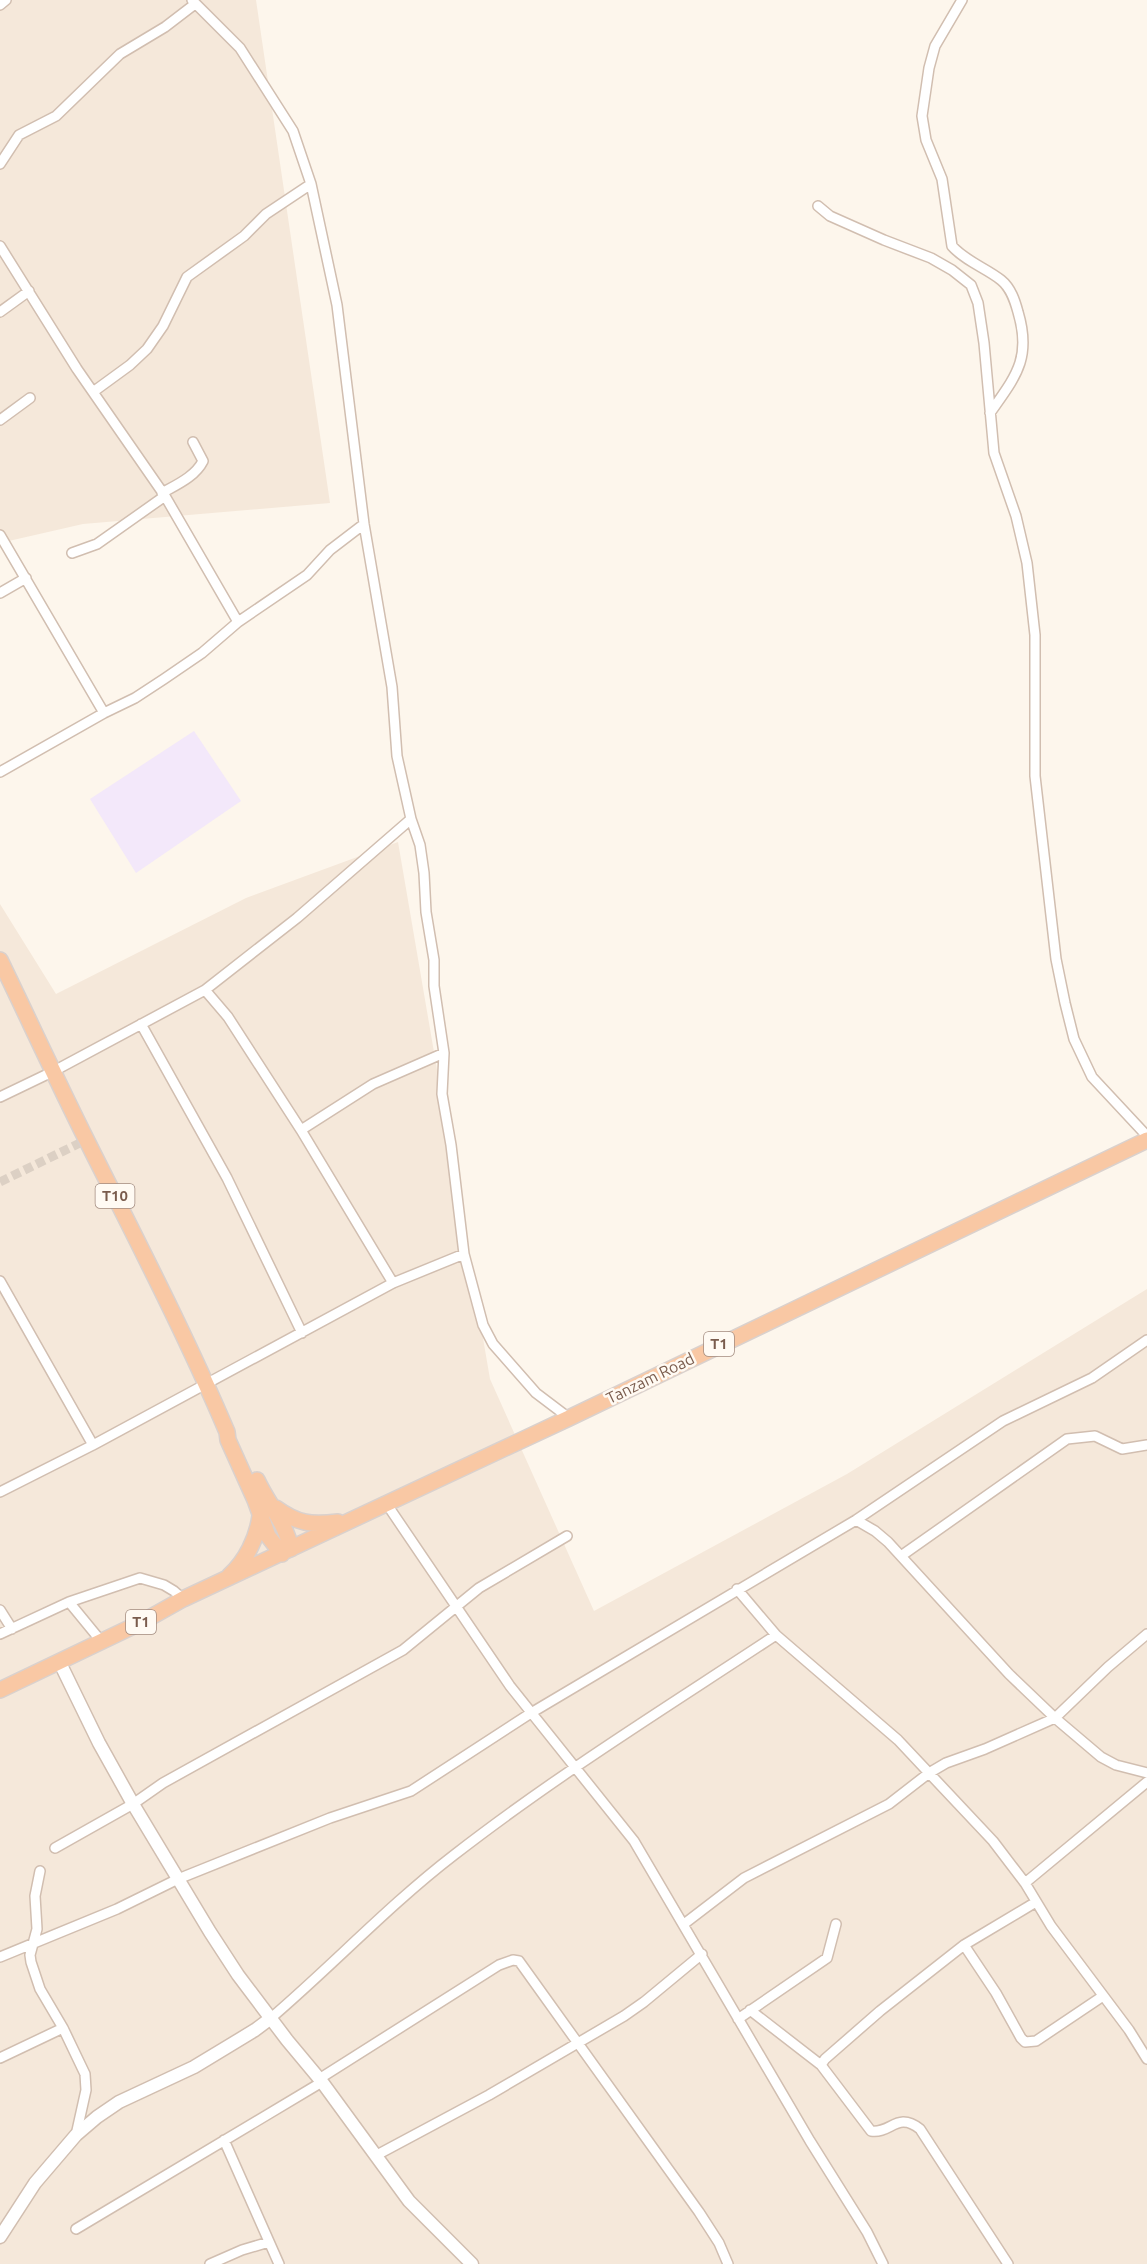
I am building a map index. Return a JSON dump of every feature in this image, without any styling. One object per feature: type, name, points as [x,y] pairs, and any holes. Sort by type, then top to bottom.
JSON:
[{"type":"highway","name":"T10","points":[[0,960],[206,1383],[227,1432],[228,1440],[264,1508],[286,1529],[287,1551]]},
{"type":"highway","name":"Tanzam Road","points":[[287,1551],[569,1418],[1147,1138]]},
{"type":"highway","points":[[225,1580],[239,1568],[245,1557],[264,1508],[309,1524],[350,1521]]},
{"type":"highway","name":"T1","points":[[0,1690],[183,1599],[287,1551]]},
{"type":"street","points":[[0,5],[6,0]]},
{"type":"street","points":[[962,0],[937,41],[932,56],[922,123],[930,151],[942,179],[952,246],[985,272],[1001,280],[1009,289],[1023,330],[1024,353],[1016,376],[990,413]]},
{"type":"street","points":[[0,164],[19,135],[56,116],[120,54],[165,27],[194,2],[240,48],[293,131],[311,184],[337,305],[364,524],[392,687],[397,756],[411,819],[420,845],[426,912],[434,960],[434,986],[444,1053],[442,1094],[451,1145],[464,1254],[483,1325],[493,1344],[536,1393],[569,1418]]},
{"type":"street","points":[[93,392],[130,365],[147,349],[163,326],[188,277],[251,230],[266,214],[311,184]]},
{"type":"street","points":[[818,206],[830,216],[937,261],[971,285],[978,303],[994,453],[1016,516],[1027,563],[1035,635],[1035,777],[1055,949],[1065,1003],[1074,1039],[1092,1077],[1147,1138]]},
{"type":"street","points":[[0,246],[93,392],[163,495],[238,622]]},
{"type":"street","points":[[0,312],[29,291]]},
{"type":"street","points":[[0,420],[30,398]]},
{"type":"street","points":[[72,552],[97,543],[185,480],[203,461],[193,441]]},
{"type":"street","points":[[0,772],[135,698],[183,666],[238,622],[307,575],[330,550],[364,524]]},
{"type":"street","points":[[0,535],[104,713]]},
{"type":"street","points":[[0,593],[26,578]]},
{"type":"street","points":[[0,1097],[54,1071],[205,990],[297,918],[411,819]]},
{"type":"street","points":[[205,990],[228,1017],[302,1130],[393,1283]]},
{"type":"street","points":[[141,1024],[227,1178],[302,1333]]},
{"type":"street","points":[[302,1130],[373,1084],[444,1053]]},
{"type":"street","points":[[0,1492],[93,1445],[393,1283],[464,1254]]},
{"type":"street","points":[[0,1281],[93,1445]]},
{"type":"street","points":[[0,1958],[117,1909],[177,1879],[330,1818],[411,1791],[531,1713],[856,1520],[1004,1421],[1092,1378],[1147,1340]]},
{"type":"street","points":[[901,1556],[1067,1439],[1095,1436],[1122,1449],[1147,1444]]},
{"type":"street","points":[[386,1503],[492,1662],[634,1840],[810,2141],[867,2232],[883,2264]]},
{"type":"street","points":[[856,1520],[875,1531],[901,1556],[1009,1674],[1055,1718],[1101,1757],[1116,1766],[1147,1773]]},
{"type":"street","points":[[55,1848],[133,1804],[163,1784],[404,1650],[491,1580],[567,1536]]},
{"type":"street","points":[[0,1634],[69,1602],[140,1578],[164,1585],[183,1599]]},
{"type":"street","points":[[737,1589],[776,1635],[898,1740],[993,1841],[1146,2056]]},
{"type":"street","points":[[69,1602],[101,1641]]},
{"type":"street","points":[[0,1610],[12,1629]]},
{"type":"street","points":[[0,2237],[35,2183],[76,2135],[97,2117],[119,2102],[194,2067],[255,2030],[330,1967],[425,1878],[503,1817],[574,1766],[776,1635]]},
{"type":"street","points":[[684,1924],[744,1878],[889,1804],[929,1773],[946,1763],[985,1749],[1055,1718],[1108,1667],[1147,1635]]},
{"type":"street","points":[[59,1661],[95,1735],[133,1804],[224,1955],[424,2218],[472,2264]]},
{"type":"street","points":[[1025,1883],[1147,1782]]},
{"type":"street","points":[[40,1870],[35,1896],[37,1929],[30,1955],[34,1974],[85,2074],[87,2083],[76,2135]]},
{"type":"street","points":[[821,2065],[880,2011],[964,1945],[1036,1902]]},
{"type":"street","points":[[738,2019],[827,1958],[836,1924]]},
{"type":"street","points":[[964,1945],[1025,2042],[1035,2041],[1103,1996]]},
{"type":"street","points":[[375,2156],[489,2096],[578,2043],[644,2002],[702,1954]]},
{"type":"street","points":[[76,2229],[321,2080],[489,1971],[513,1960],[519,1961],[699,2212],[719,2243],[728,2264]]},
{"type":"street","points":[[750,2010],[821,2065],[871,2131],[876,2132],[904,2121],[911,2122],[920,2129],[1008,2264]]},
{"type":"street","points":[[0,2058],[63,2028]]},
{"type":"street","points":[[224,2140],[279,2264]]},
{"type":"street","points":[[210,2264],[269,2241]]},
{"type":"shaded area","points":[[0,0],[256,0],[330,503],[83,524],[0,543]]},
{"type":"shaded area","points":[[194,731],[241,801],[136,873],[90,799]]},
{"type":"shaded area","points":[[398,842],[490,1379],[594,1611],[847,1474],[1147,1289],[1147,2264],[0,2264],[0,904],[56,994],[246,898]]},
{"type":"tunnel","points":[[0,1182],[86,1140]]}]
